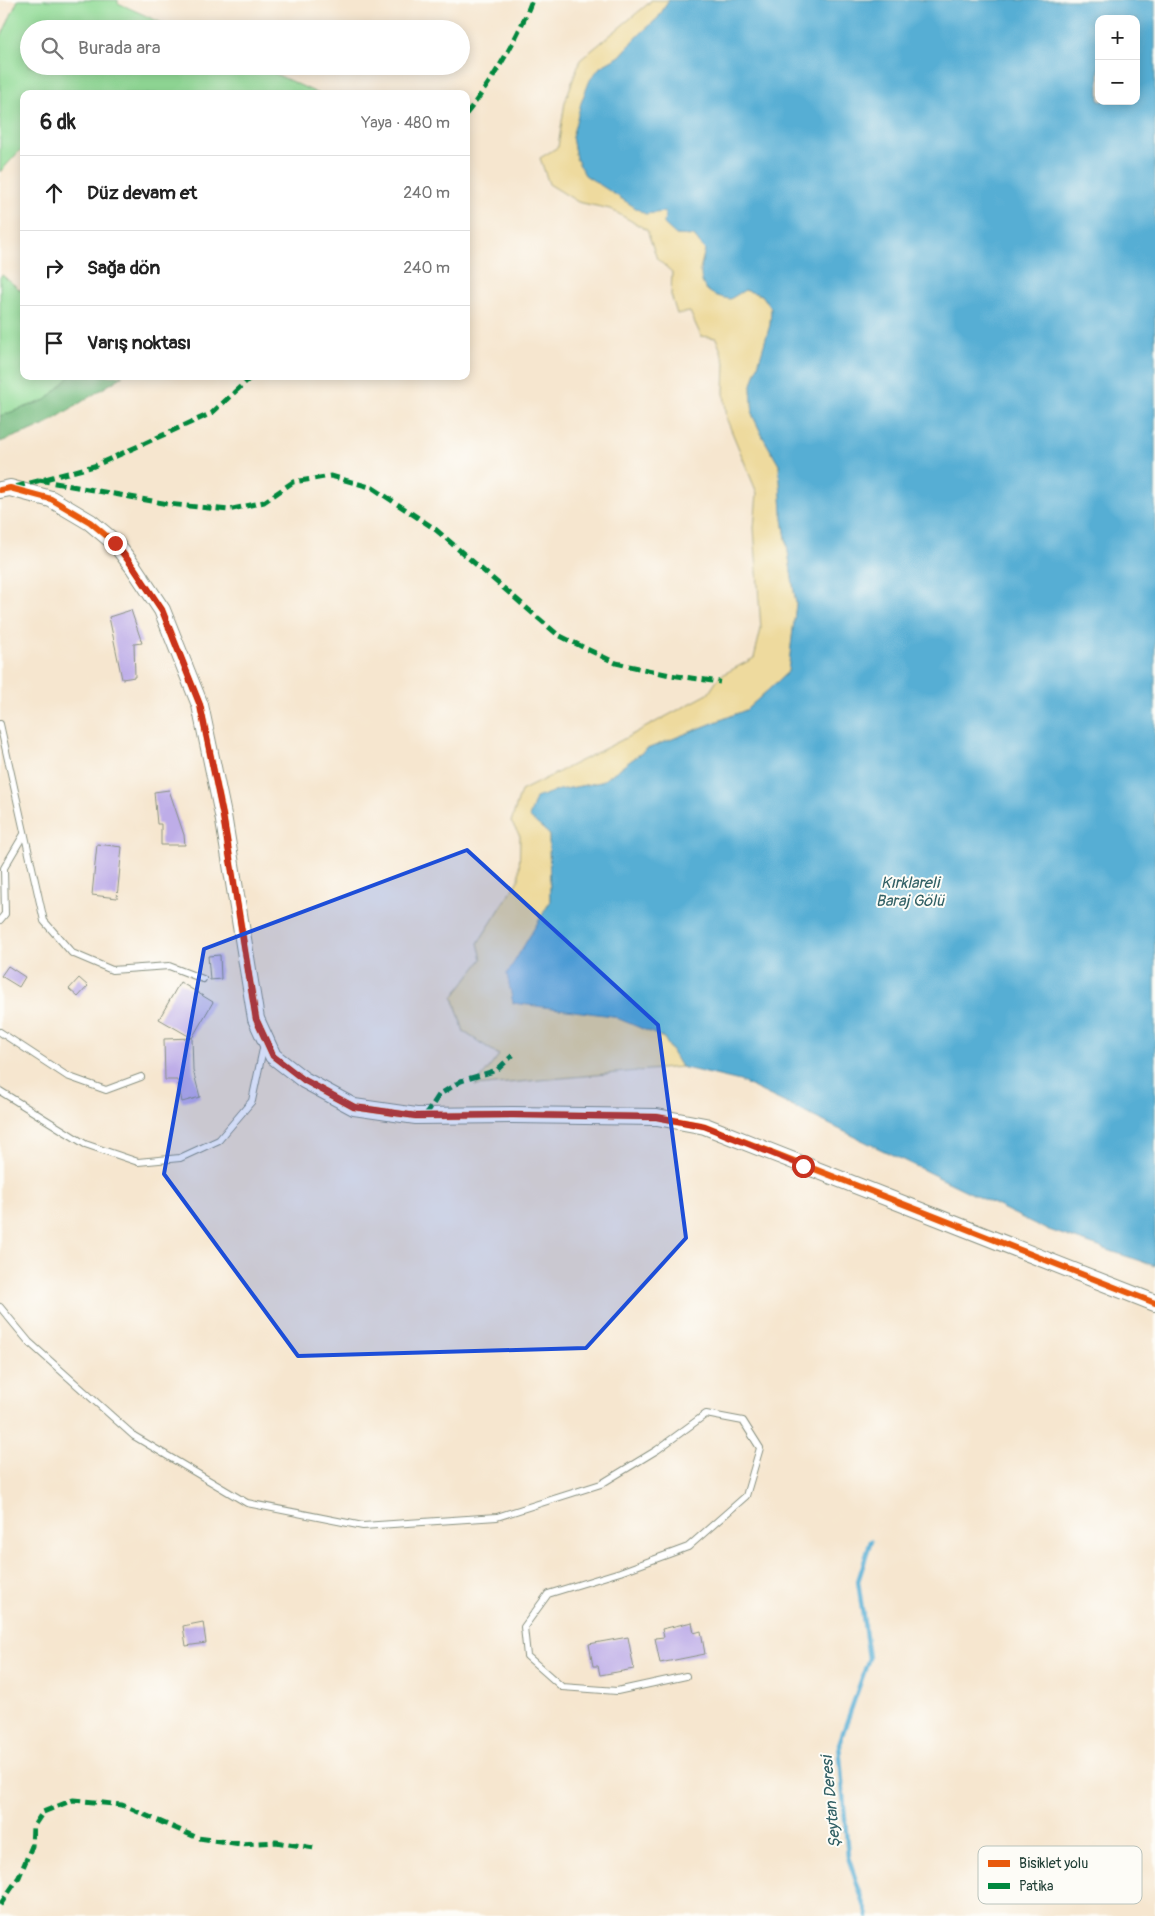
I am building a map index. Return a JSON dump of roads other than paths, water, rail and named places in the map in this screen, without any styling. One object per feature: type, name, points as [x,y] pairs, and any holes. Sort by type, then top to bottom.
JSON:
[{"type":"street","points":[[0,490],[10,488],[51,499],[90,522],[115,543],[162,610],[200,705],[223,816],[256,1019],[273,1056],[304,1080],[354,1107],[416,1116],[656,1117],[704,1126],[1155,1303]]},
{"type":"lane","points":[[0,726],[44,921],[72,953],[112,970],[169,966],[203,979]]},
{"type":"lane","points":[[0,920],[5,914],[4,868],[24,834]]},
{"type":"lane","points":[[0,1032],[67,1076],[106,1090],[142,1077]]},
{"type":"lane","points":[[0,1091],[86,1144],[138,1162],[180,1158],[219,1140],[252,1102],[265,1038]]},
{"type":"lane","points":[[0,1307],[29,1342],[134,1436],[248,1503],[362,1526],[497,1516],[601,1484],[657,1450],[706,1414],[743,1421],[760,1448],[746,1496],[688,1547],[620,1572],[548,1594],[524,1627],[527,1656],[562,1687],[617,1691],[686,1676]]},
{"type":"water","name":"Kırklareli Baraj Gölü","points":[[669,0],[1155,0],[1155,1266],[1043,1228],[740,1081],[681,1067],[664,1038],[612,1016],[513,1003],[507,974],[550,902],[549,834],[529,817],[536,798],[555,791],[601,782],[647,749],[746,710],[788,672],[796,604],[782,512],[779,465],[753,416],[751,388],[770,325],[771,308],[762,295],[745,290],[730,299],[711,293],[702,283],[701,276],[705,250],[694,236],[676,235],[664,224],[665,212],[645,214],[585,175],[576,158],[572,137],[581,103],[590,80],[600,67],[620,56],[658,18]]},
{"type":"waterway","name":"Şeytan Deresi","points":[[868,1916],[848,1857],[839,1744],[869,1658],[858,1581],[871,1541]]}]
